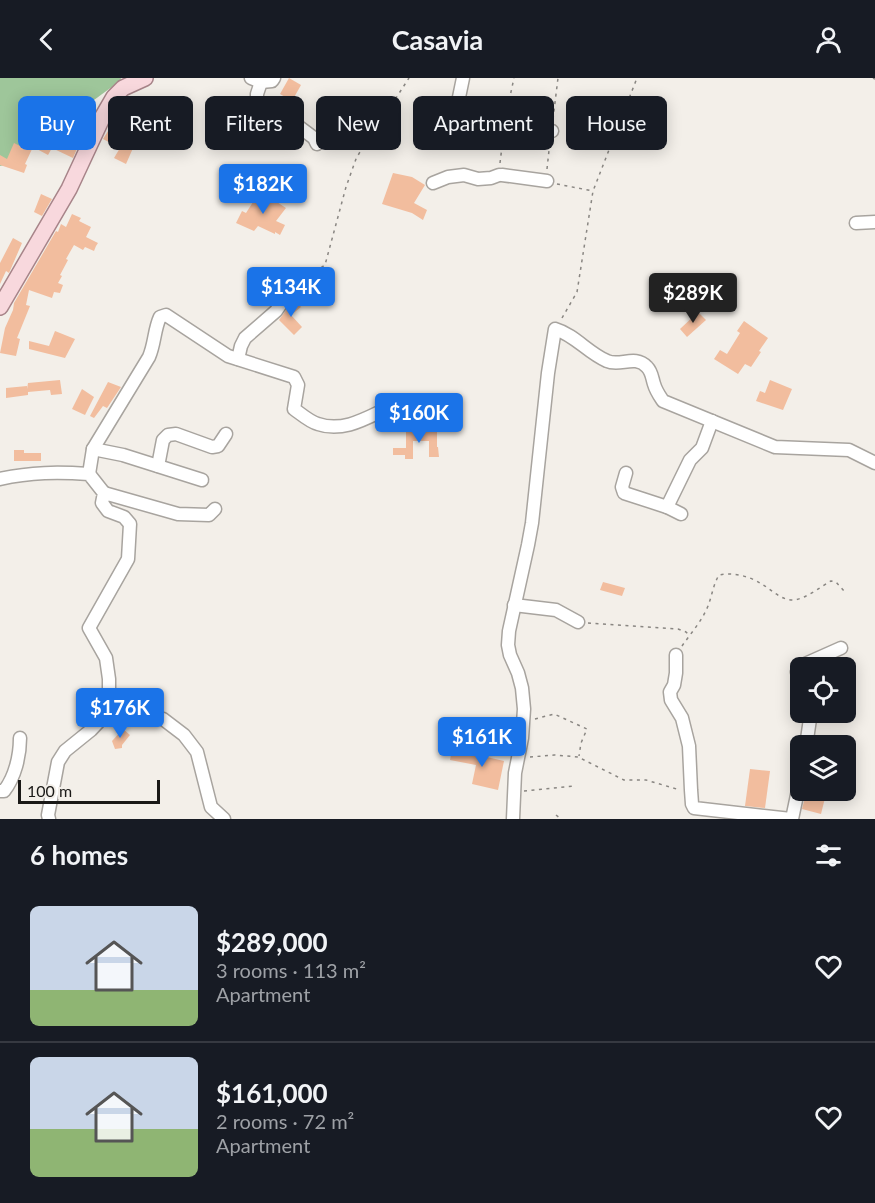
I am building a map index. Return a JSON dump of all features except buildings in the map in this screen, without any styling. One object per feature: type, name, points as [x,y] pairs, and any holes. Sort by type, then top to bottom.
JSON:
[{"type":"main road","points":[[2,301],[69,189],[114,97],[123,88],[145,78]]},
{"type":"street","points":[[274,78],[272,81],[256,80],[257,99],[260,103],[289,114],[298,126],[316,142]]},
{"type":"street","points":[[459,96],[463,78]]},
{"type":"street","points":[[434,183],[448,177],[464,175],[478,179],[500,175],[547,181]]},
{"type":"street","points":[[856,223],[875,222]]},
{"type":"street","points":[[238,359],[245,338],[276,311],[287,295]]},
{"type":"street","points":[[216,509],[209,514],[178,514],[104,493],[89,474],[93,449],[149,357],[154,346],[160,317],[166,315],[228,356],[294,377],[298,385],[294,409],[317,424],[333,428],[352,425],[390,407]]},
{"type":"street","points":[[513,819],[517,759],[522,738],[524,709],[522,688],[508,645],[509,631],[532,523],[555,329],[564,332],[588,351],[608,362],[632,360],[640,362],[651,372],[657,393],[663,400],[712,421],[775,447],[849,450],[875,463]]},
{"type":"street","points":[[667,507],[690,460],[702,448],[712,421]]},
{"type":"street","points":[[158,466],[164,440],[168,435],[176,434],[212,447],[218,446],[226,434]]},
{"type":"street","points":[[93,449],[123,455],[202,480]]},
{"type":"street","points":[[0,479],[57,472],[89,474]]},
{"type":"street","points":[[626,473],[622,487],[624,493],[681,514]]},
{"type":"street","points":[[49,819],[58,762],[65,751],[91,730],[106,714],[109,679],[106,658],[89,628],[128,559],[130,524],[124,517],[108,511],[102,502],[104,493]]},
{"type":"street","points":[[514,605],[556,610],[578,622]]},
{"type":"street","points":[[821,657],[841,648]]},
{"type":"street","points":[[676,655],[676,674],[670,692],[671,700],[682,718],[689,746],[694,808],[792,819],[796,801]]},
{"type":"street","points":[[109,696],[134,711],[164,719],[184,735],[197,752],[211,807],[224,819]]},
{"type":"street","points":[[0,791],[4,791],[9,785],[20,752],[20,738]]},
{"type":"path","points":[[315,272],[325,265],[356,159],[380,118],[410,78]]},
{"type":"path","points":[[554,113],[558,78]]},
{"type":"path","points":[[555,329],[577,292],[593,191],[637,78]]},
{"type":"path","points":[[549,150],[547,181],[593,191]]},
{"type":"path","points":[[676,655],[708,605],[719,575],[743,576],[758,581],[783,599],[801,598],[831,581],[836,582],[844,591]]},
{"type":"path","points":[[578,622],[678,629],[689,636]]},
{"type":"path","points":[[524,719],[554,714],[587,729],[581,743],[579,757]]},
{"type":"path","points":[[517,759],[554,755],[579,757],[624,780],[646,780],[691,792]]},
{"type":"path","points":[[514,792],[575,786]]},
{"type":"path","points":[[556,815],[561,819]]},
{"type":"green space","points":[[0,78],[121,78],[96,99],[96,96],[18,96],[18,150],[26,150],[5,165],[0,166]]}]
